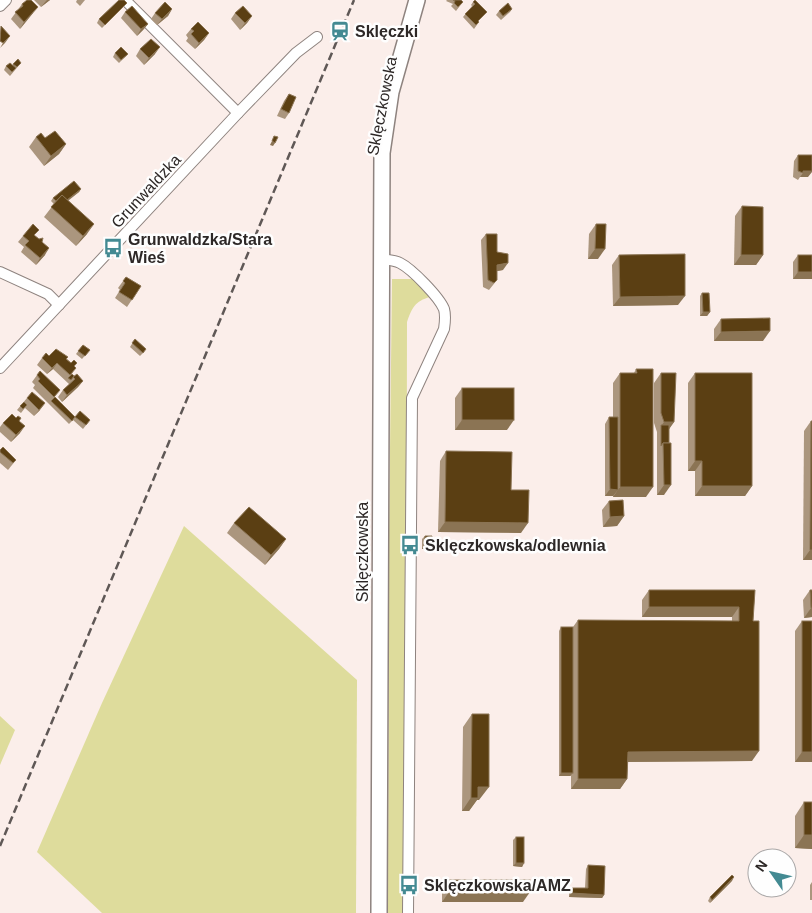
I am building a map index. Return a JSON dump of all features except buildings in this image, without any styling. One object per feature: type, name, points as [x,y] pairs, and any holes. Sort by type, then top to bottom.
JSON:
[{"type":"main road","name":"Sklęczkowska","points":[[379,913],[380,259],[383,191],[382,153],[386,119],[397,64],[417,0]]},
{"type":"main road","name":"Sklęczkowska","points":[[383,191],[406,67],[427,0]]},
{"type":"street","points":[[0,6],[6,0]]},
{"type":"street","points":[[125,0],[238,113]]},
{"type":"street","name":"Grunwaldzka","points":[[0,368],[238,113],[296,53],[317,37]]},
{"type":"street","points":[[380,259],[397,262],[408,268],[438,300],[446,317],[444,329],[412,398],[408,913]]},
{"type":"street","points":[[0,272],[48,294],[59,305]]},
{"type":"shaded area","points":[[392,279],[416,279],[430,297],[415,306],[407,322],[406,913],[388,913]]},
{"type":"shaded area","points":[[184,526],[357,680],[356,913],[102,913],[37,852],[102,703]]},
{"type":"shaded area","points":[[0,716],[15,730],[0,765]]},
{"type":"railway","points":[[0,846],[354,0]]},
{"type":"place","name":"Sklęczki","points":[[340,31]]},
{"type":"place","name":"Grunwaldzka/Stara Wieś","points":[[113,248]]},
{"type":"place","name":"Sklęczkowska/odlewnia","points":[[410,545]]},
{"type":"place","name":"Sklęczkowska/AMZ","points":[[409,885]]}]
